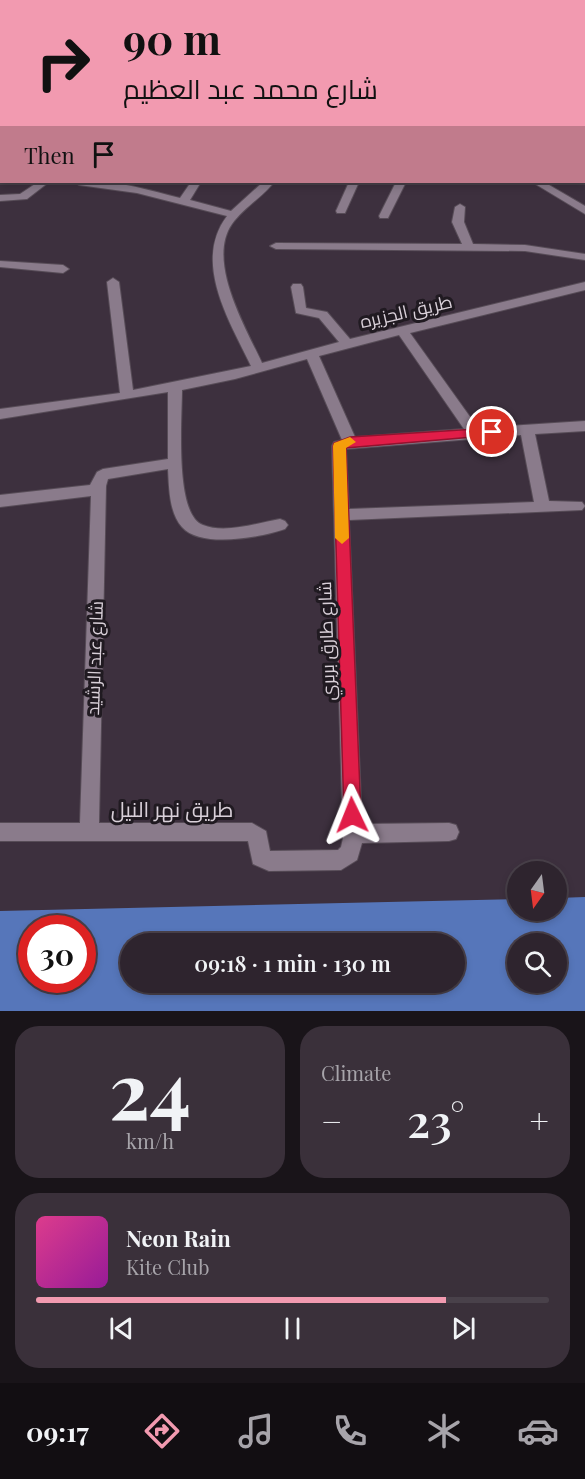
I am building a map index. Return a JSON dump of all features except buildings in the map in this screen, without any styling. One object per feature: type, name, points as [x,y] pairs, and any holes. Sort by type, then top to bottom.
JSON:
[{"type":"street","points":[[0,198],[18,198],[32,192],[43,183]]},
{"type":"street","points":[[88,183],[117,186],[234,215]]},
{"type":"street","points":[[183,202],[195,183]]},
{"type":"street","points":[[258,368],[227,300],[219,276],[221,237],[223,230],[234,215],[268,183]]},
{"type":"street","points":[[341,211],[354,183]]},
{"type":"street","points":[[384,216],[400,183]]},
{"type":"street","points":[[539,183],[585,211]]},
{"type":"street","points":[[460,207],[458,222],[469,248]]},
{"type":"street","points":[[276,246],[540,249],[585,257]]},
{"type":"street","points":[[0,264],[63,269]]},
{"type":"street","points":[[113,282],[128,396]]},
{"type":"street","name":"طريق الجزيره","points":[[0,414],[128,396],[235,375],[311,353],[585,286]]},
{"type":"street","points":[[297,287],[300,310],[323,315],[347,344]]},
{"type":"street","points":[[402,332],[474,433]]},
{"type":"street","points":[[311,353],[346,442],[585,426]]},
{"type":"street","points":[[175,387],[175,463],[180,509],[186,522],[202,531],[220,533],[280,525]]},
{"type":"street","points":[[527,430],[543,507]]},
{"type":"street","name":"شارع طارق بربري","points":[[346,442],[339,446],[353,838]]},
{"type":"street","points":[[0,501],[93,490],[102,477],[108,473],[175,463]]},
{"type":"street","name":"شارع عبد الرشيد","points":[[89,832],[99,484]]},
{"type":"street","points":[[341,515],[577,506]]},
{"type":"street","name":"طريق نهر النيل","points":[[0,832],[252,832],[259,838],[260,857],[269,861],[341,860],[350,853],[353,838]]},
{"type":"street","points":[[353,838],[360,834],[448,832]]},
{"type":"water","points":[[585,897],[585,1011],[0,1011],[0,911],[507,899],[507,921],[567,921],[567,898]]},
{"type":"slow traffic","points":[[342,538],[339,446],[350,442]]},
{"type":"route","points":[[352,815],[339,446],[350,442],[492,432]]}]
